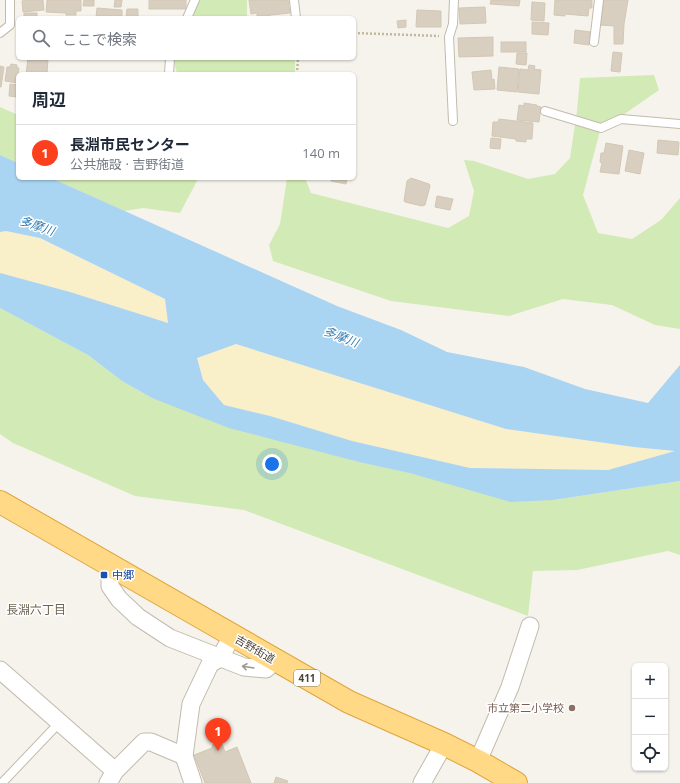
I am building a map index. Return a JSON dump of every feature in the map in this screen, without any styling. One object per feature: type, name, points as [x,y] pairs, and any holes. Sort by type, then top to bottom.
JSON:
[{"type":"highway","name":"吉野街道","points":[[0,502],[349,702],[444,744],[478,761],[516,783]]},
{"type":"street","points":[[115,568],[110,578],[110,586],[119,599],[138,618],[170,638],[244,667],[266,669],[274,660]]},
{"type":"street","points":[[478,761],[510,687],[530,626]]},
{"type":"street","points":[[193,783],[184,756],[191,704],[210,664],[220,658],[232,636]]},
{"type":"street","points":[[0,670],[60,722],[112,777],[144,742],[152,742],[184,756]]},
{"type":"street","points":[[422,783],[444,744]]},
{"type":"lane","points":[[0,33],[10,25],[10,0]]},
{"type":"lane","points":[[189,16],[195,0]]},
{"type":"lane","points":[[294,0],[296,16]]},
{"type":"lane","points":[[453,121],[449,37],[452,24],[454,0]]},
{"type":"lane","points":[[594,42],[599,0]]},
{"type":"lane","points":[[169,72],[170,60]]},
{"type":"lane","points":[[545,111],[602,128],[621,119],[680,124]]},
{"type":"lane","points":[[2,783],[60,722]]},
{"type":"path","points":[[356,33],[449,37]]},
{"type":"path","points":[[297,72],[298,60]]},
{"type":"green space","points":[[199,0],[247,0],[247,16],[192,16]]},
{"type":"green space","points":[[295,60],[295,72],[177,72],[174,61]]},
{"type":"green space","points":[[654,75],[659,90],[600,131],[583,195],[598,233],[632,239],[661,220],[680,198],[680,329],[655,325],[612,305],[563,299],[509,316],[391,301],[273,261],[269,245],[280,224],[287,180],[306,180],[311,193],[448,228],[469,216],[474,191],[464,160],[474,161],[528,179],[555,174],[570,158],[580,78]]},
{"type":"green space","points":[[0,107],[16,114],[16,162],[0,155]]},
{"type":"green space","points":[[55,180],[197,180],[180,213],[143,208],[124,211]]},
{"type":"green space","points":[[0,308],[88,355],[122,381],[152,398],[363,463],[553,500],[680,481],[680,555],[668,551],[577,570],[533,571],[528,616],[244,510],[135,496],[13,443],[0,434]]},
{"type":"sand","points":[[6,231],[39,238],[165,299],[168,323],[70,292],[0,273],[0,232]]},
{"type":"sand","points":[[236,343],[506,429],[634,447],[676,451],[608,470],[470,468],[352,441],[270,416],[224,405],[203,380],[197,358]]},
{"type":"water","name":"多摩川","points":[[0,155],[16,162],[16,180],[55,180],[337,306],[401,330],[447,352],[524,367],[585,389],[648,403],[680,365],[680,481],[553,500],[511,502],[410,473],[363,463],[229,428],[152,398],[122,381],[88,355],[0,308],[0,273],[70,292],[168,323],[165,299],[40,238],[6,231],[0,232]],"holes":[[[236,344],[506,429],[634,447],[675,451],[608,470],[470,468],[352,441],[270,416],[224,405],[203,380],[197,358]]]},
{"type":"building","points":[[43,0],[44,10],[23,12],[22,1]]},
{"type":"building","points":[[47,0],[81,0],[81,11],[76,11],[76,15],[46,12]]},
{"type":"building","points":[[84,0],[94,0],[94,6],[83,6]]},
{"type":"building","points":[[115,0],[122,0],[121,7],[114,7]]},
{"type":"building","points":[[149,0],[186,0],[186,9],[149,9]]},
{"type":"building","points":[[249,0],[288,0],[290,13],[270,16],[257,16],[257,13],[251,14]]},
{"type":"building","points":[[491,0],[520,0],[519,6],[490,4]]},
{"type":"building","points":[[555,0],[592,0],[592,8],[589,8],[588,16],[565,14],[565,16],[554,15]]},
{"type":"building","points":[[604,0],[628,0],[624,24],[623,44],[614,44],[614,26],[600,25]]},
{"type":"building","points":[[532,2],[545,3],[544,21],[531,20]]},
{"type":"building","points":[[485,7],[486,23],[460,24],[459,8]]},
{"type":"building","points":[[97,8],[122,10],[122,16],[96,16]]},
{"type":"building","points":[[127,9],[138,9],[138,16],[126,16]]},
{"type":"building","points":[[417,10],[441,11],[441,27],[416,27]]},
{"type":"building","points":[[24,13],[37,13],[37,16],[24,16]]},
{"type":"building","points":[[406,20],[406,27],[398,28],[397,21]]},
{"type":"building","points":[[532,22],[549,23],[548,35],[532,34]]},
{"type":"building","points":[[575,30],[591,32],[589,45],[574,43]]},
{"type":"building","points":[[493,37],[493,56],[459,57],[458,38]]},
{"type":"building","points":[[501,42],[526,42],[526,52],[501,52]]},
{"type":"building","points":[[613,52],[622,53],[620,72],[611,71]]},
{"type":"building","points":[[517,53],[527,53],[526,65],[516,64]]},
{"type":"building","points":[[28,60],[48,60],[47,72],[26,72]]},
{"type":"building","points":[[11,64],[17,65],[17,68],[19,68],[18,72],[16,72],[16,83],[5,81],[7,67],[10,67]]},
{"type":"building","points":[[529,65],[535,66],[534,69],[541,70],[539,94],[518,92],[520,69],[528,70]]},
{"type":"building","points":[[0,66],[4,67],[1,87],[0,87]]},
{"type":"building","points":[[499,67],[519,69],[517,92],[497,90]]},
{"type":"building","points":[[491,70],[495,89],[474,90],[472,72]]},
{"type":"building","points":[[10,84],[16,85],[16,97],[9,96]]},
{"type":"building","points":[[524,103],[541,107],[539,122],[517,120],[519,105],[524,106]]},
{"type":"building","points":[[499,119],[533,123],[532,139],[526,139],[526,142],[516,141],[516,139],[492,136],[493,122],[498,122]]},
{"type":"building","points":[[491,138],[501,139],[500,149],[490,148]]},
{"type":"building","points":[[658,140],[679,142],[678,155],[657,153]]},
{"type":"building","points":[[606,143],[623,146],[619,174],[600,172],[602,163],[600,162],[601,153],[604,153]]},
{"type":"building","points":[[629,150],[644,153],[640,174],[625,171]]},
{"type":"building","points":[[411,178],[429,184],[430,186],[425,205],[422,206],[404,201],[407,181]]},
{"type":"building","points":[[331,180],[347,180],[346,184]]},
{"type":"building","points":[[437,196],[453,199],[450,210],[435,207]]},
{"type":"building","points":[[218,742],[222,744],[225,752],[237,747],[251,783],[205,783],[194,755],[212,748],[213,744]]},
{"type":"building","points":[[276,777],[288,781],[287,783],[274,783]]},
{"type":"place","name":"中郷","points":[[104,575]]},
{"type":"place","name":"市立第二小学校","points":[[572,708]]},
{"type":"place","name":"長淵市民センター","points":[[218,751]]},
{"type":"district","name":"長淵六丁目","points":[[36,610]]}]
